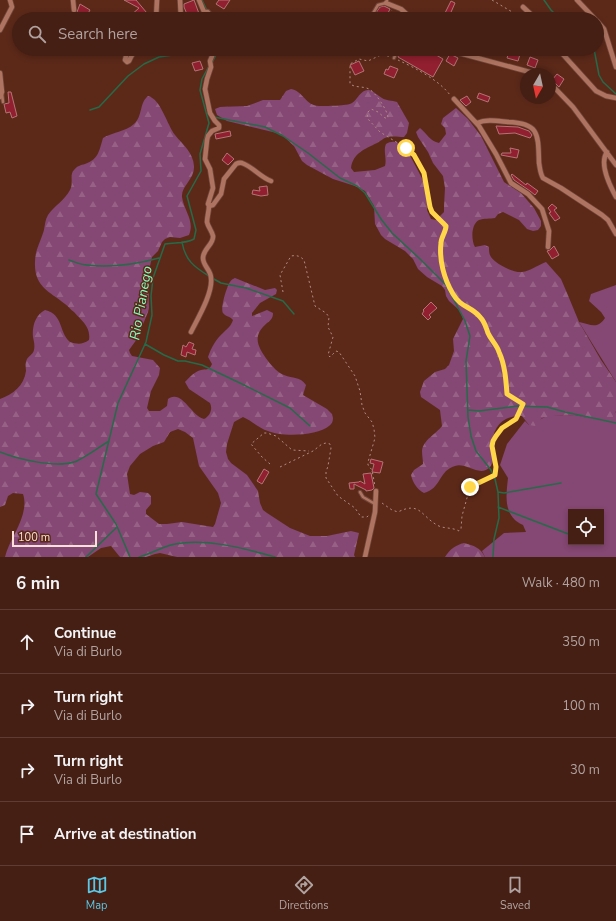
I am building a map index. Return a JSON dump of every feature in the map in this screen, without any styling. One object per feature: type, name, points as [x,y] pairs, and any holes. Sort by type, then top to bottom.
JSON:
[{"type":"street","points":[[0,30],[12,7],[10,0]]},
{"type":"street","points":[[73,0],[74,10]]},
{"type":"street","points":[[156,12],[157,0]]},
{"type":"street","points":[[180,0],[181,12]]},
{"type":"street","points":[[199,0],[204,11]]},
{"type":"street","points":[[577,0],[588,12]]},
{"type":"street","points":[[387,2],[404,12]]},
{"type":"street","points":[[523,7],[528,12]]},
{"type":"street","points":[[604,29],[616,67]]},
{"type":"street","points":[[126,56],[125,60],[129,61],[132,56]]},
{"type":"street","points":[[191,332],[206,300],[212,280],[211,274],[203,259],[204,253],[213,238],[213,234],[207,222],[210,206],[208,204],[213,188],[210,169],[205,159],[208,136],[212,131],[219,128],[219,124],[214,120],[207,102],[205,89],[212,56]]},
{"type":"street","points":[[470,56],[520,69]]},
{"type":"street","points":[[564,56],[596,91],[606,96],[616,98]]},
{"type":"street","points":[[0,73],[2,92],[1,99]]},
{"type":"street","points":[[556,89],[573,107],[616,165]]},
{"type":"street","points":[[454,99],[477,123],[496,154],[511,184],[528,194],[542,209],[549,231],[548,247]]},
{"type":"street","points":[[477,123],[486,121],[521,122],[528,124],[537,136],[540,168],[543,178],[602,215],[608,220],[616,234]]},
{"type":"street","points":[[607,152],[604,158],[607,177],[616,197]]},
{"type":"street","points":[[210,206],[213,206],[221,194],[224,179],[238,163],[242,163],[262,177],[271,181]]},
{"type":"street","points":[[364,557],[370,530],[375,516],[376,491]]},
{"type":"lane","points":[[374,12],[378,5],[387,2]]},
{"type":"lane","points":[[204,11],[209,12]]},
{"type":"lane","points":[[360,492],[363,497],[375,504]]},
{"type":"path","points":[[492,0],[512,12]]},
{"type":"path","points":[[376,498],[392,510],[398,512],[411,508],[418,509],[437,525],[454,528],[458,531],[461,529],[462,516],[470,487],[495,475],[496,467],[492,446],[496,436],[502,428],[516,419],[523,404],[507,394],[506,375],[500,353],[483,321],[476,312],[460,304],[448,285],[440,257],[441,241],[446,226],[435,216],[430,207],[424,173],[419,163],[414,155],[406,148],[380,132],[367,118],[368,112],[371,109],[378,112],[385,118],[388,118],[387,112],[381,101],[370,89],[353,86],[350,84],[350,64],[359,59],[368,60],[378,56]]},
{"type":"path","points":[[388,56],[435,81],[446,89],[454,99]]},
{"type":"path","points":[[283,292],[280,275],[291,256],[296,255],[304,260],[315,306],[326,313],[329,317],[328,327],[333,336],[328,355],[330,357],[336,351],[339,352],[355,376],[360,391],[362,405],[365,413],[372,422],[375,438],[368,465],[372,470],[376,491]]},
{"type":"path","points":[[270,464],[262,458],[251,444],[264,433],[276,436],[292,450],[309,451]]},
{"type":"path","points":[[280,467],[322,444],[330,444],[331,453],[326,478],[338,496],[355,508],[362,517],[367,517],[369,514]]},
{"type":"green space","points":[[291,89],[299,92],[311,104],[319,106],[350,104],[366,90],[373,91],[384,99],[397,102],[409,123],[407,133],[404,137],[386,137],[360,152],[354,159],[351,168],[354,172],[375,170],[385,166],[386,144],[396,142],[405,146],[425,184],[428,194],[427,210],[431,219],[436,220],[444,212],[445,188],[443,176],[433,163],[416,132],[420,128],[431,139],[439,143],[446,134],[445,128],[441,124],[443,118],[456,108],[468,119],[481,136],[504,182],[521,193],[534,208],[541,221],[541,226],[538,230],[533,231],[527,229],[519,220],[503,212],[498,214],[495,218],[479,220],[474,225],[472,232],[475,247],[485,245],[489,247],[490,255],[493,260],[505,268],[518,272],[531,269],[546,262],[561,279],[579,322],[601,360],[616,382],[616,411],[612,418],[602,422],[575,415],[553,416],[542,418],[535,426],[529,425],[522,416],[509,418],[504,420],[496,428],[492,447],[493,460],[490,467],[482,471],[459,465],[455,466],[446,471],[434,488],[430,491],[424,493],[417,488],[411,475],[414,470],[423,464],[423,447],[430,437],[442,426],[440,410],[421,397],[420,392],[424,381],[435,372],[445,369],[449,365],[454,351],[453,339],[463,319],[458,309],[449,301],[442,286],[427,277],[418,269],[413,259],[405,251],[381,235],[375,224],[374,206],[365,191],[333,179],[307,165],[302,161],[294,146],[281,134],[227,121],[217,115],[215,109],[220,107],[247,106],[263,100],[280,100],[286,91]]},
{"type":"green space","points":[[148,96],[157,102],[172,131],[190,153],[194,166],[194,171],[182,193],[191,230],[189,235],[180,238],[170,237],[165,239],[158,251],[152,257],[148,275],[149,308],[137,339],[129,350],[132,356],[153,360],[160,368],[159,375],[151,391],[147,408],[149,411],[160,411],[167,406],[168,399],[178,397],[199,417],[204,419],[208,416],[211,410],[210,403],[189,389],[185,382],[196,372],[208,369],[211,366],[212,364],[208,357],[211,350],[216,341],[229,327],[233,320],[224,314],[222,310],[224,297],[231,280],[235,278],[265,290],[275,288],[277,290],[276,294],[260,303],[252,313],[252,316],[267,310],[273,313],[272,319],[259,332],[258,341],[261,351],[277,371],[304,382],[306,385],[303,395],[327,409],[332,414],[333,421],[329,426],[317,432],[290,435],[268,431],[243,417],[234,422],[227,444],[226,452],[228,459],[247,475],[258,491],[263,510],[290,528],[310,536],[327,536],[351,531],[359,533],[354,555],[355,557],[177,557],[160,553],[146,557],[120,557],[111,546],[101,548],[88,557],[5,557],[7,549],[22,518],[24,502],[23,494],[13,493],[8,496],[5,505],[0,507],[0,399],[17,389],[23,381],[27,360],[34,350],[34,325],[39,315],[45,310],[51,312],[58,319],[66,338],[70,342],[80,344],[89,340],[89,331],[83,321],[66,305],[48,292],[37,277],[35,270],[35,258],[46,219],[50,212],[70,190],[74,170],[79,166],[90,162],[96,157],[103,138],[127,129],[137,121],[145,99]],"holes":[[[178,429],[193,438],[199,466],[218,493],[221,503],[213,527],[182,522],[159,524],[146,514],[146,510],[151,504],[151,496],[148,493],[140,492],[134,495],[130,494],[127,474],[130,466],[140,454],[153,446],[164,442],[170,432]]]},
{"type":"green space","points":[[616,285],[616,382],[579,322],[596,325],[602,322],[605,318],[589,301],[591,294]]},
{"type":"green space","points":[[616,411],[616,557],[485,557],[482,551],[504,533],[526,532],[523,525],[512,516],[509,511],[507,505],[508,478],[500,465],[507,444],[525,421],[529,425],[547,416],[575,415],[597,420],[615,413]]},
{"type":"green space","points":[[464,543],[479,549],[485,557],[445,557],[453,548]]},
{"type":"building","points":[[124,0],[136,0],[146,12],[134,12],[139,8]]},
{"type":"building","points":[[194,0],[198,12],[186,12],[184,4]]},
{"type":"building","points":[[219,0],[230,0],[224,9],[216,4]]},
{"type":"building","points":[[451,1],[455,3],[451,12],[446,12]]},
{"type":"building","points":[[80,4],[90,10],[89,12],[77,12]]},
{"type":"building","points":[[384,6],[390,9],[388,12],[376,12],[380,7]]},
{"type":"building","points":[[438,56],[443,59],[433,77],[398,57]]},
{"type":"building","points":[[449,56],[458,58],[454,66],[446,61]]},
{"type":"building","points":[[508,56],[520,56],[518,61],[507,58]]},
{"type":"building","points":[[530,57],[538,60],[535,68],[527,65]]},
{"type":"building","points":[[200,61],[203,69],[195,71],[192,63]]},
{"type":"building","points":[[359,61],[364,71],[355,75],[350,65]]},
{"type":"building","points":[[390,66],[398,69],[394,78],[384,74],[386,69],[388,70]]},
{"type":"building","points":[[557,74],[564,79],[559,87],[556,84]]},
{"type":"building","points":[[8,92],[11,92],[17,116],[12,118],[10,112],[6,113],[4,104],[9,103]]},
{"type":"building","points":[[479,93],[490,97],[488,102],[477,98]]},
{"type":"building","points":[[467,96],[471,102],[466,106],[460,100]]},
{"type":"building","points":[[496,126],[518,127],[529,131],[532,135],[530,138],[515,133],[499,134]]},
{"type":"building","points":[[230,131],[231,136],[216,139],[215,134]]},
{"type":"building","points":[[510,148],[519,150],[517,158],[501,155],[502,153],[511,153]]},
{"type":"building","points":[[227,153],[234,159],[228,165],[222,160]]},
{"type":"building","points":[[512,174],[526,185],[527,183],[538,191],[535,195],[514,180],[511,175]]},
{"type":"building","points":[[267,186],[268,195],[261,196],[252,194],[253,190],[260,191],[259,187]]},
{"type":"building","points":[[552,204],[557,208],[554,210],[560,218],[555,221],[549,213],[551,212],[548,208]]},
{"type":"building","points":[[554,246],[559,255],[552,259],[547,251]]},
{"type":"building","points":[[431,302],[437,308],[429,315],[431,317],[428,320],[422,314],[424,311],[423,310]]},
{"type":"building","points":[[189,342],[194,344],[192,349],[196,350],[195,355],[187,352],[186,357],[181,355],[183,345],[186,347]]},
{"type":"building","points":[[371,459],[383,462],[380,473],[372,472],[374,464],[370,463]]},
{"type":"building","points":[[264,469],[269,472],[262,484],[257,481]]},
{"type":"building","points":[[371,473],[374,488],[372,490],[366,491],[354,484],[354,489],[350,489],[349,483],[360,481],[365,484],[363,474]]},
{"type":"waterway","name":"Rio Pianego","points":[[202,0],[208,12]]},
{"type":"waterway","points":[[544,0],[553,12]]},
{"type":"waterway","points":[[90,110],[99,107],[128,76],[144,64],[159,57],[166,56]]},
{"type":"waterway","name":"Rio Pianego","points":[[212,63],[216,56]]},
{"type":"waterway","points":[[595,56],[599,75],[603,82],[616,94]]},
{"type":"waterway","name":"Rio Pianego","points":[[130,557],[116,524],[96,494],[118,403],[146,342],[152,315],[151,296],[153,278],[165,244],[191,241],[194,239],[196,230],[187,196],[201,171],[200,154],[209,123],[200,90],[202,79],[209,66]]},
{"type":"waterway","points":[[214,117],[265,127],[283,136],[340,178],[357,186],[365,193],[381,219],[392,233],[446,285],[465,321],[470,336],[466,361],[468,417],[471,436],[476,451],[491,470],[498,492],[499,518],[494,539],[493,557]]},
{"type":"waterway","points":[[182,242],[185,254],[191,262],[209,276]]},
{"type":"waterway","points":[[69,260],[96,266],[114,266],[133,264],[159,258]]},
{"type":"waterway","points":[[212,278],[221,283],[246,288],[283,301],[294,314]]},
{"type":"waterway","points":[[145,344],[178,361],[202,365],[242,384],[290,408],[310,426]]},
{"type":"waterway","points":[[468,410],[479,411],[517,406],[547,407],[616,423]]},
{"type":"waterway","points":[[0,452],[36,462],[66,464],[82,458],[109,441]]},
{"type":"waterway","points":[[498,492],[504,493],[561,483]]},
{"type":"waterway","points":[[498,507],[568,534]]},
{"type":"waterway","points":[[86,557],[116,528]]},
{"type":"waterway","points":[[139,557],[171,545],[196,542],[236,547],[275,557]]},
{"type":"route","points":[[406,148],[414,155],[424,173],[432,212],[446,226],[441,241],[440,257],[448,285],[460,304],[476,312],[483,321],[500,353],[506,375],[507,394],[523,404],[516,419],[502,428],[493,441],[492,446],[496,467],[495,475],[470,487]]}]
